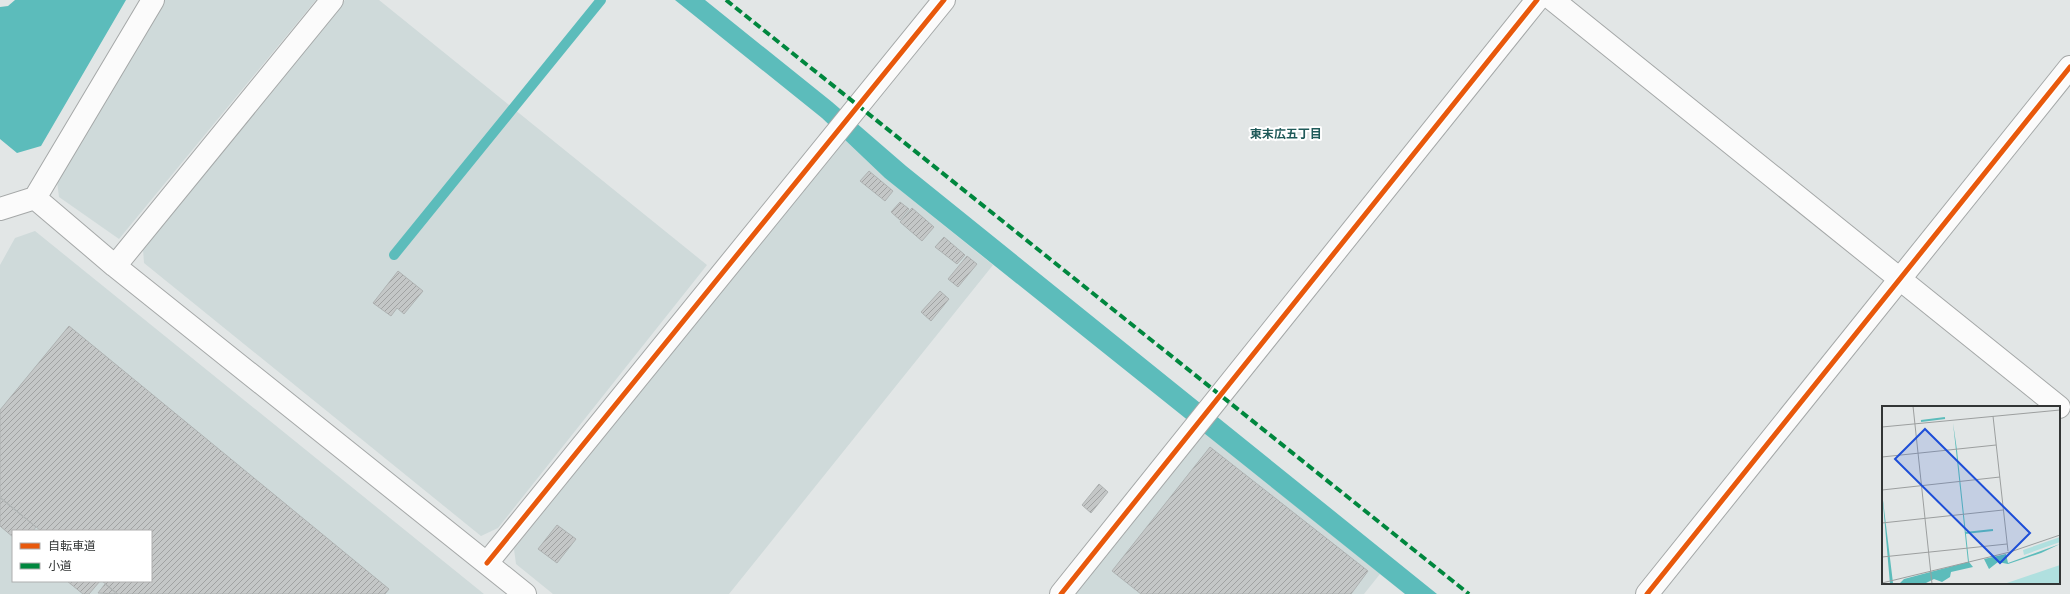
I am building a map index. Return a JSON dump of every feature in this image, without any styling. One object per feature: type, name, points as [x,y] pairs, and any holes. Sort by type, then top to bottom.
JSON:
[{"type":"street","points":[[0,209],[35,198],[153,0]]},
{"type":"street","points":[[115,266],[332,0]]},
{"type":"street","points":[[487,563],[944,0]]},
{"type":"street","points":[[1061,594],[1537,0]]},
{"type":"street","points":[[1553,0],[2058,406]]},
{"type":"street","points":[[1647,594],[2070,67]]},
{"type":"street","points":[[35,198],[115,266],[525,594]]},
{"type":"street","points":[[2060,408],[2070,416]]},
{"type":"shaded area","points":[[164,0],[316,0],[119,239],[59,197],[57,181]]},
{"type":"shaded area","points":[[345,0],[379,0],[707,265],[498,528],[481,536],[144,263],[143,249]]},
{"type":"shaded area","points":[[844,139],[885,178],[993,265],[729,594],[553,594],[516,564],[514,549]]},
{"type":"shaded area","points":[[35,231],[484,594],[0,594],[0,265],[15,238]]},
{"type":"shaded area","points":[[1203,432],[1380,574],[1364,594],[1072,594]]},
{"type":"water","points":[[15,0],[126,0],[41,146],[17,153],[0,139],[0,7],[8,6]]},
{"type":"water","points":[[675,0],[705,0],[832,102],[906,166],[1437,594],[1405,594],[885,178],[822,118]]},
{"type":"building","points":[[869,171],[893,191],[885,201],[860,181]]},
{"type":"building","points":[[900,202],[909,209],[900,220],[891,212]]},
{"type":"building","points":[[912,208],[934,227],[922,241],[900,222]]},
{"type":"building","points":[[944,237],[965,255],[957,264],[935,247]]},
{"type":"building","points":[[967,256],[977,264],[958,287],[948,279]]},
{"type":"building","points":[[398,271],[423,291],[404,314],[397,308],[391,316],[373,303]]},
{"type":"building","points":[[940,291],[949,299],[931,321],[921,312]]},
{"type":"building","points":[[69,326],[389,589],[385,594],[118,594],[103,582],[152,582],[152,530],[40,530],[0,497],[0,410]]},
{"type":"building","points":[[1210,447],[1368,571],[1351,594],[1141,594],[1112,571]]},
{"type":"building","points":[[1099,484],[1108,492],[1091,513],[1082,505]]},
{"type":"building","points":[[0,498],[36,527],[34,530],[12,530],[12,536],[0,526]]},
{"type":"building","points":[[557,525],[576,539],[557,563],[538,549]]},
{"type":"building","points":[[68,582],[99,582],[89,594],[83,594]]},
{"type":"building","points":[[105,584],[117,594],[98,593]]},
{"type":"waterway","points":[[394,255],[601,0]]},
{"type":"marked path","points":[[726,0],[1469,594]]},
{"type":"cycle path","points":[[487,563],[944,0]]},
{"type":"cycle path","points":[[1061,594],[1537,0]]},
{"type":"cycle path","points":[[1647,594],[2070,67]]},
{"type":"district","name":"東末広五丁目","points":[[1286,134]]}]
